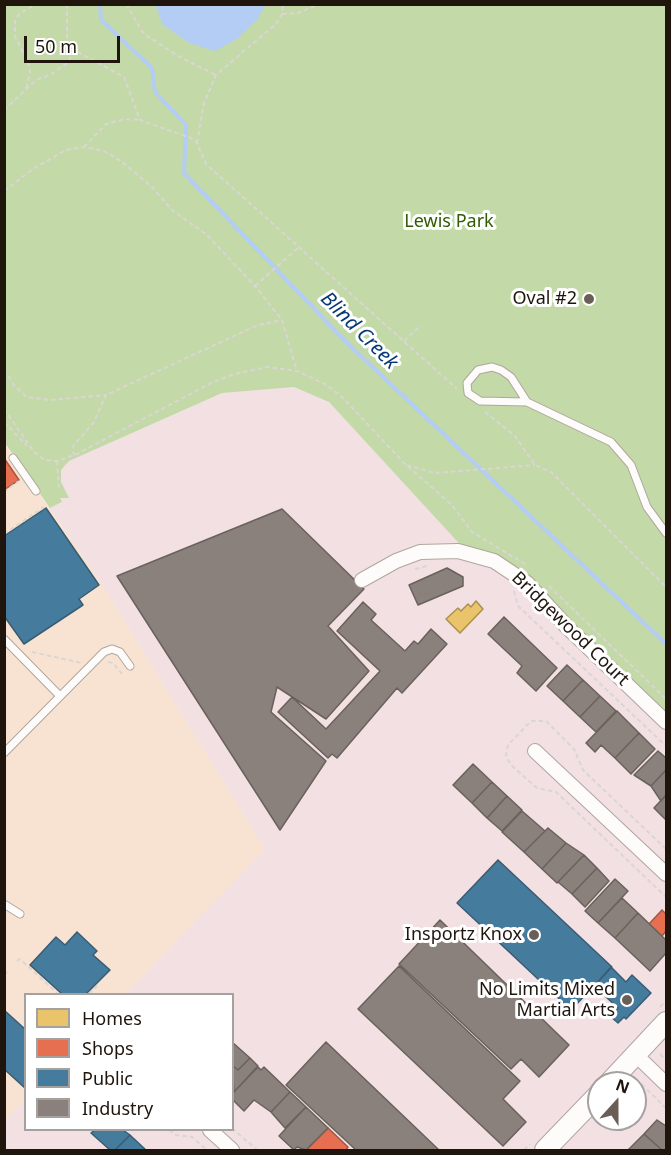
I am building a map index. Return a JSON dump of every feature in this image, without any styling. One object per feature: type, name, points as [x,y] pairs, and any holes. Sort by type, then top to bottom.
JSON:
[{"type":"street","name":"Bridgewood Court","points":[[362,580],[396,561],[420,552],[458,551],[494,561],[527,583],[567,627],[666,722]]},
{"type":"street","points":[[535,751],[666,874]]},
{"type":"street","points":[[621,1071],[666,1022]]},
{"type":"street","points":[[636,1055],[666,1084]]},
{"type":"street","points":[[546,1150],[587,1107]]},
{"type":"street","points":[[211,1131],[232,1150]]},
{"type":"lane","points":[[527,402],[511,378],[501,370],[492,367],[478,370],[466,383],[468,393],[480,401],[527,402],[600,435],[619,449],[636,474],[651,514],[666,533]]},
{"type":"lane","points":[[14,458],[36,492]]},
{"type":"lane","points":[[4,639],[59,695]]},
{"type":"lane","points":[[4,753],[104,652],[112,649],[120,652],[130,666]]},
{"type":"lane","points":[[4,904],[20,914]]},
{"type":"path","points":[[26,88],[30,73],[29,65],[15,36],[15,21],[19,14],[36,4]]},
{"type":"path","points":[[4,110],[36,80],[61,69],[69,62],[72,49],[68,39],[67,4]]},
{"type":"path","points":[[126,4],[144,34],[178,56],[216,75]]},
{"type":"path","points":[[197,143],[204,103],[216,75],[267,33],[282,14],[283,4]]},
{"type":"path","points":[[282,14],[298,13],[318,4]]},
{"type":"path","points":[[72,49],[124,77],[140,120]]},
{"type":"path","points":[[84,147],[106,124],[124,119],[140,120],[191,138],[197,143],[206,164],[464,395]]},
{"type":"path","points":[[4,191],[33,169],[58,155],[84,147],[104,151],[121,161],[153,188],[172,210],[207,235],[255,286],[282,320],[297,371]]},
{"type":"path","points":[[255,286],[299,247]]},
{"type":"path","points":[[4,370],[14,385],[27,397],[50,400],[106,395],[258,326],[282,320]]},
{"type":"path","points":[[404,341],[421,325]]},
{"type":"path","points":[[4,422],[34,452],[45,460],[57,461],[75,455],[227,377],[268,368],[297,371],[327,385],[342,397],[405,464],[452,505],[472,532],[532,570]]},
{"type":"path","points":[[75,455],[72,450],[74,444],[94,422],[106,395]]},
{"type":"path","points":[[481,408],[515,436],[535,465]]},
{"type":"path","points":[[4,409],[34,452]]},
{"type":"path","points":[[57,461],[59,489]]},
{"type":"path","points":[[405,464],[428,471],[448,472],[535,465],[551,472],[666,587]]},
{"type":"path","points":[[4,492],[20,481],[23,473]]},
{"type":"path","points":[[4,534],[44,507]]},
{"type":"path","points":[[409,569],[434,565]]},
{"type":"path","points":[[545,582],[666,699]]},
{"type":"path","points":[[512,586],[518,606],[666,746]]},
{"type":"path","points":[[24,646],[37,655],[78,661],[87,668]]},
{"type":"path","points":[[105,664],[110,661],[122,674]]},
{"type":"path","points":[[17,962],[20,959],[57,993]]},
{"type":"path","points":[[4,975],[8,971]]},
{"type":"path","points":[[90,993],[99,984]]},
{"type":"path","points":[[659,1053],[666,1060]]},
{"type":"path","points":[[647,1090],[666,1108]]},
{"type":"path","points":[[234,1130],[256,1150]]},
{"type":"path","points":[[170,1131],[176,1135],[192,1137],[207,1150]]},
{"type":"shaded area","points":[[294,387],[329,402],[467,552],[502,566],[666,722],[666,1150],[5,1150],[4,1123],[24,1102],[24,1131],[234,1131],[234,993],[127,993],[265,849],[100,581],[50,508],[62,503],[59,498],[61,470],[69,461],[222,393]]},
{"type":"shaded area","points":[[4,443],[100,581],[265,849],[127,993],[24,993],[24,1102],[5,1123]]},
{"type":"green space","name":"Lewis Park","points":[[4,5],[666,5],[666,722],[534,590],[467,552],[329,402],[294,387],[222,393],[69,461],[61,470],[61,482],[69,498],[60,498],[62,502],[50,508],[5,443]]},
{"type":"water","points":[[156,4],[265,5],[258,19],[237,39],[215,51],[189,43],[162,24]]},
{"type":"building: Homes","points":[[476,601],[483,609],[460,633],[446,619],[458,608],[461,611],[468,604],[471,607]]},
{"type":"building: Shops","points":[[4,458],[19,480],[4,490]]},
{"type":"building: Shops","points":[[662,910],[666,914],[666,931],[662,936],[649,924]]},
{"type":"building: Shops","points":[[328,1128],[348,1147],[346,1150],[306,1150]]},
{"type":"building: Public","points":[[46,508],[99,585],[79,599],[83,605],[24,644],[4,616],[4,536]]},
{"type":"building: Public","name":"Insportz Knox","points":[[498,860],[612,967],[571,1010],[457,903]]},
{"type":"building: Public","points":[[77,932],[97,951],[93,955],[110,970],[87,993],[61,993],[30,965],[56,937],[65,945]]},
{"type":"building: Public","name":"No Limits Mixed Martial Arts","points":[[611,967],[626,982],[632,975],[651,993],[626,1019],[624,1017],[618,1023],[610,1016],[618,1008],[594,986]]},
{"type":"building: Public","points":[[4,1010],[24,1028],[24,1087],[4,1069]]},
{"type":"building: Public","points":[[94,1131],[124,1131],[130,1135],[115,1150],[110,1150],[91,1133]]},
{"type":"building: Public","points":[[130,1135],[132,1137],[146,1150],[115,1150]]},
{"type":"building: Industry","points":[[282,509],[364,589],[328,626],[369,671],[326,719],[277,687],[271,712],[326,761],[280,830],[117,576]]},
{"type":"building: Industry","points":[[447,568],[463,577],[463,586],[418,605],[409,585]]},
{"type":"building: Industry","points":[[363,602],[376,614],[371,620],[405,651],[414,641],[418,644],[431,629],[447,644],[402,693],[397,688],[337,758],[332,754],[328,758],[278,712],[292,697],[326,729],[380,671],[337,631]]},
{"type":"building: Industry","points":[[504,617],[557,668],[536,691],[517,673],[522,666],[488,634]]},
{"type":"building: Industry","points":[[567,665],[583,680],[563,701],[547,686]]},
{"type":"building: Industry","points":[[583,680],[600,696],[580,717],[563,701]]},
{"type":"building: Industry","points":[[600,696],[616,711],[596,732],[580,717]]},
{"type":"building: Industry","points":[[617,711],[639,733],[615,758],[601,745],[595,752],[586,743]]},
{"type":"building: Industry","points":[[639,733],[655,749],[631,774],[615,758]]},
{"type":"building: Industry","points":[[658,751],[666,758],[666,770],[651,786],[634,775]]},
{"type":"building: Industry","points":[[473,764],[492,782],[472,803],[453,785]]},
{"type":"building: Industry","points":[[666,770],[666,795],[661,801],[651,786]]},
{"type":"building: Industry","points":[[492,782],[507,796],[487,818],[472,803]]},
{"type":"building: Industry","points":[[666,795],[666,820],[654,808]]},
{"type":"building: Industry","points":[[507,796],[522,810],[502,831],[487,818]]},
{"type":"building: Industry","points":[[522,811],[545,831],[524,852],[502,832]]},
{"type":"building: Industry","points":[[548,828],[566,843],[542,869],[524,852]]},
{"type":"building: Industry","points":[[566,843],[584,855],[557,883],[542,869]]},
{"type":"building: Industry","points":[[584,855],[597,868],[572,894],[558,882]]},
{"type":"building: Industry","points":[[597,868],[609,881],[585,907],[572,894]]},
{"type":"building: Industry","points":[[615,879],[628,891],[598,923],[585,911]]},
{"type":"building: Industry","points":[[622,898],[638,913],[615,938],[598,923]]},
{"type":"building: Industry","points":[[638,913],[666,940],[666,953],[650,971],[615,938]]},
{"type":"building: Industry","points":[[440,920],[569,1045],[539,1077],[521,1059],[511,1069],[399,964]]},
{"type":"building: Industry","points":[[399,966],[520,1081],[503,1099],[526,1122],[503,1146],[358,1009]]},
{"type":"building: Industry","points":[[326,1042],[439,1150],[356,1150],[286,1085]]},
{"type":"building: Industry","points":[[234,1044],[250,1058],[238,1070],[234,1067]]},
{"type":"building: Industry","points":[[250,1058],[258,1066],[234,1092],[234,1067],[238,1070]]},
{"type":"building: Industry","points":[[258,1067],[261,1070],[264,1067],[290,1092],[271,1112],[254,1100],[244,1111],[234,1101],[234,1092]]},
{"type":"building: Industry","points":[[290,1092],[306,1107],[285,1128],[271,1112]]},
{"type":"building: Industry","points":[[306,1107],[328,1128],[306,1150],[297,1147],[294,1150],[279,1136]]},
{"type":"building: Industry","points":[[657,1120],[666,1126],[666,1150],[662,1150],[644,1134]]},
{"type":"building: Industry","points":[[644,1134],[662,1150],[628,1150]]},
{"type":"waterway","name":"Blind Creek","points":[[100,4],[101,20],[152,68],[155,92],[186,125],[184,173],[346,342],[666,644]]},
{"type":"place","name":"Oval #2","points":[[589,299]]},
{"type":"place","name":"Insportz Knox","points":[[534,935]]},
{"type":"place","name":"No Limits Mixed Martial Arts","points":[[627,1000]]}]
